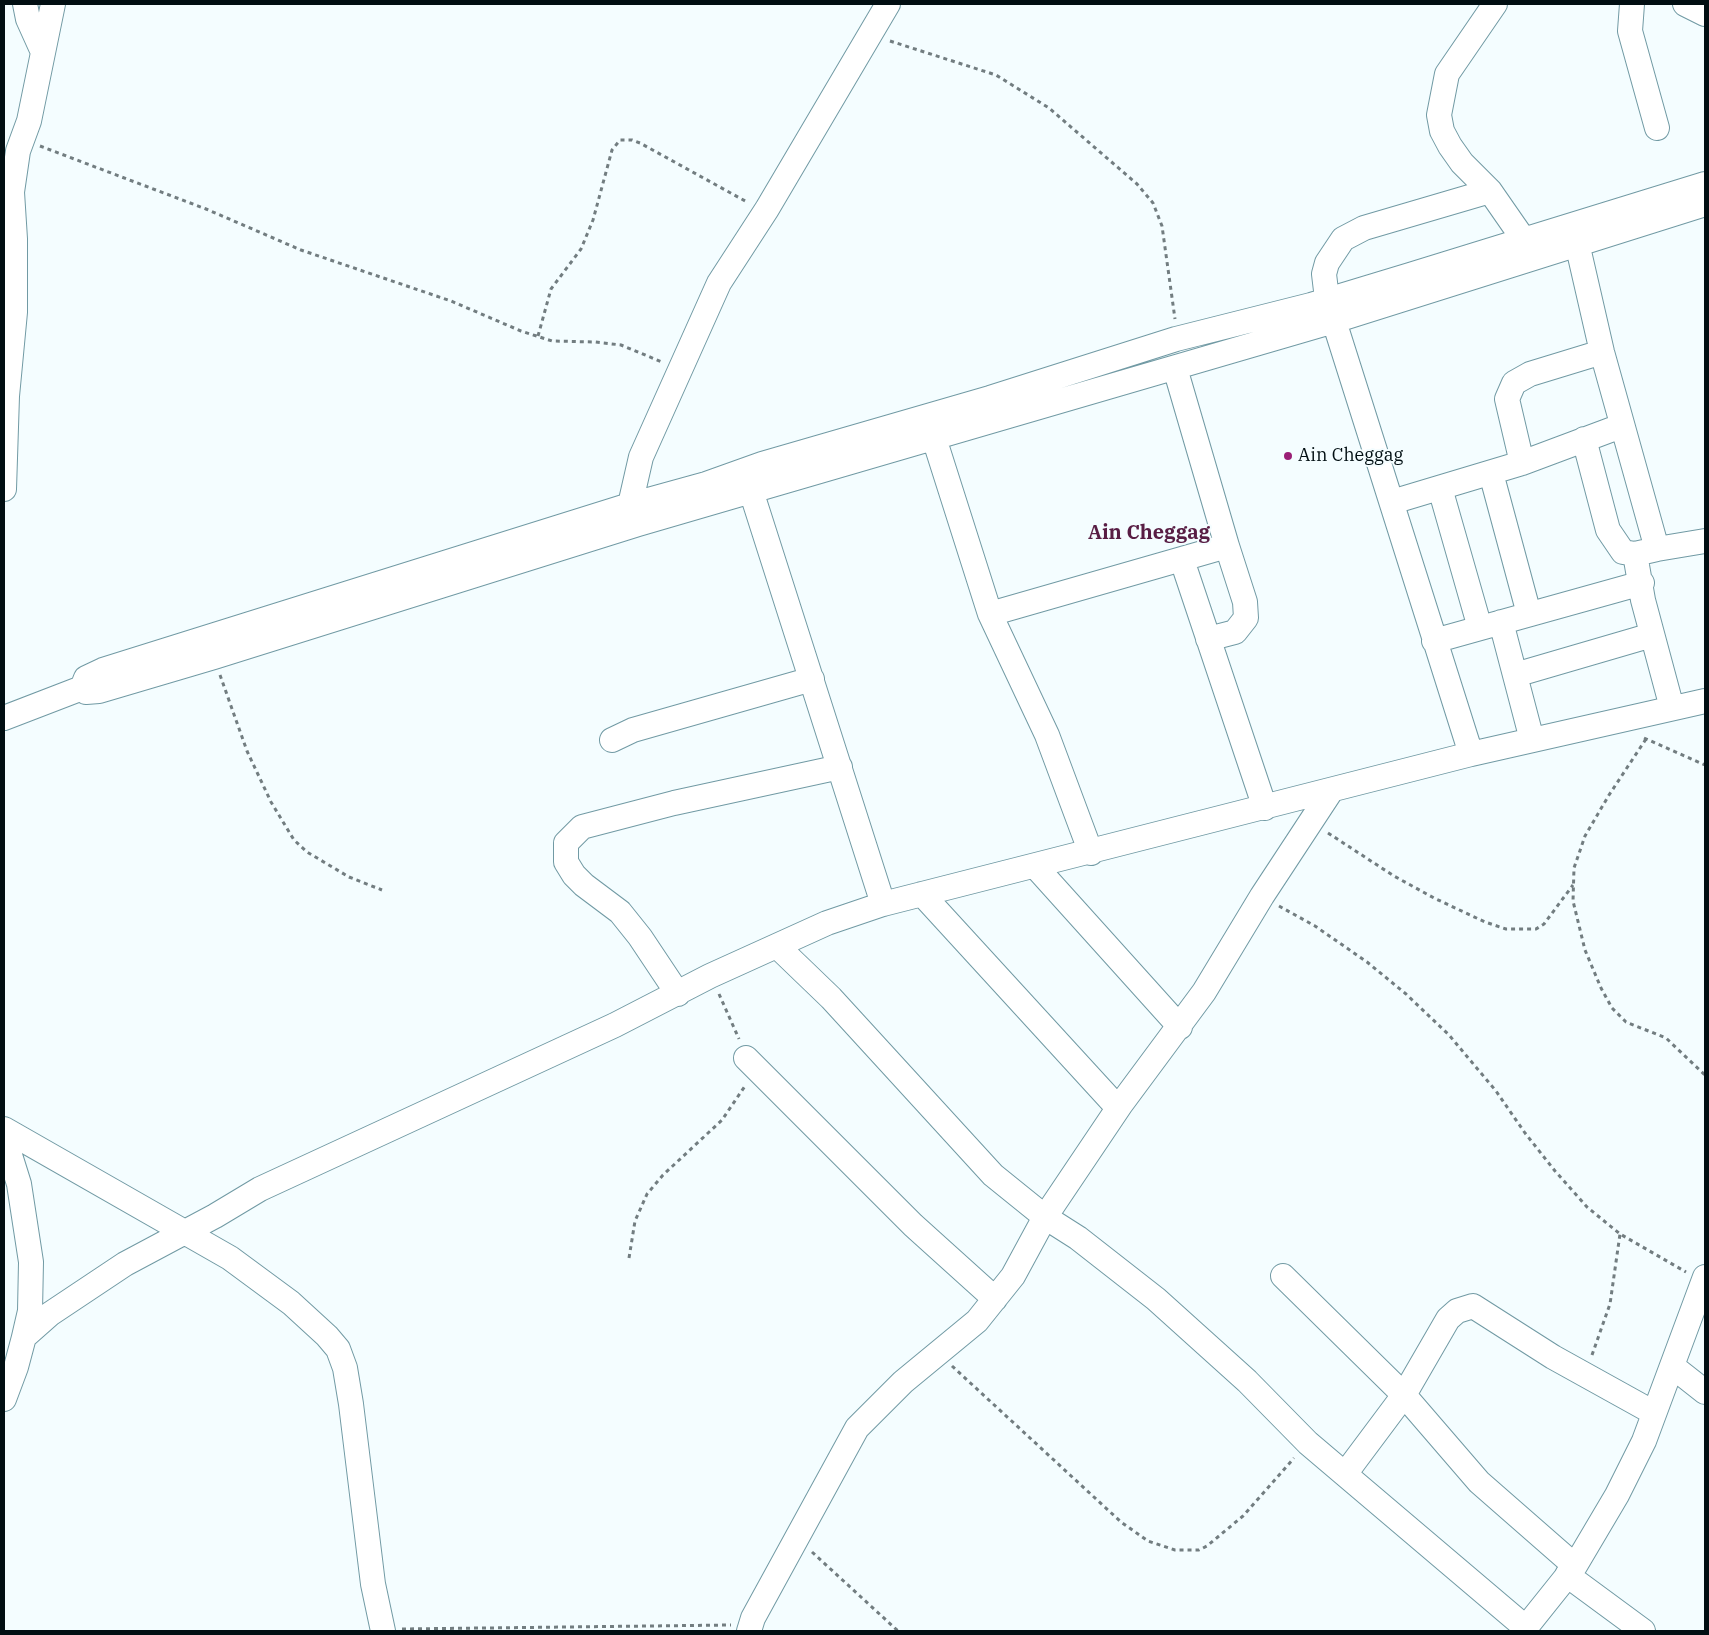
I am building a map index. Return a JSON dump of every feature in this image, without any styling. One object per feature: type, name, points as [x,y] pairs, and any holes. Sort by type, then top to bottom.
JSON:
[{"type":"street","points":[[25,4],[31,26],[42,50]]},
{"type":"street","points":[[4,489],[8,396],[16,312],[16,238],[12,192],[18,151],[13,140],[29,121],[42,50],[53,4]]},
{"type":"street","points":[[630,505],[641,457],[719,283],[766,212],[888,4]]},
{"type":"street","points":[[1495,4],[1447,74],[1439,115],[1442,131],[1450,146],[1462,163],[1490,191],[1524,240]]},
{"type":"street","points":[[1632,4],[1630,32],[1657,128]]},
{"type":"street","points":[[1685,4],[1705,14]]},
{"type":"street","points":[[82,688],[82,683],[86,678],[103,670],[630,505],[692,488],[747,480],[934,438],[1175,368],[1524,240],[1705,184]]},
{"type":"street","points":[[1471,754],[1331,310],[1324,274],[1327,263],[1344,239],[1364,228],[1490,191]]},
{"type":"street","points":[[82,688],[86,692],[99,691],[214,657],[638,524],[747,480],[990,398],[1176,339],[1331,310],[1577,243],[1705,204]]},
{"type":"street","points":[[1577,243],[1621,426],[1646,552],[1642,583],[1643,600],[1672,708]]},
{"type":"street","points":[[1522,463],[1507,399],[1514,383],[1530,374],[1602,352]]},
{"type":"street","points":[[1175,368],[1244,602],[1246,618],[1235,632],[1208,640]]},
{"type":"street","points":[[1392,502],[1522,463],[1621,426]]},
{"type":"street","points":[[934,438],[990,614],[1047,735],[1091,853]]},
{"type":"street","points":[[1584,439],[1608,530],[1623,552],[1646,552],[1705,541]]},
{"type":"street","points":[[1491,473],[1529,614]]},
{"type":"street","points":[[747,480],[883,904]]},
{"type":"street","points":[[1440,488],[1491,625],[1515,675],[1532,740]]},
{"type":"street","points":[[990,614],[1227,546]]},
{"type":"street","points":[[1182,560],[1265,808]]},
{"type":"street","points":[[1434,641],[1642,583]]},
{"type":"street","points":[[1515,675],[1652,635]]},
{"type":"street","points":[[612,740],[633,730],[812,679]]},
{"type":"street","points":[[4,718],[82,688]]},
{"type":"street","points":[[24,1337],[50,1314],[125,1264],[215,1216],[260,1189],[615,1026],[710,976],[827,923],[883,904],[1091,853],[1471,754],[1705,700]]},
{"type":"street","points":[[678,994],[640,937],[620,912],[584,885],[574,875],[566,862],[566,843],[582,827],[674,803],[840,768]]},
{"type":"street","points":[[750,1628],[857,1428],[875,1408],[977,1321],[1013,1276],[1045,1217],[1118,1108],[1204,992],[1262,896],[1330,791]]},
{"type":"street","points":[[1035,866],[1180,1026]]},
{"type":"street","points":[[922,894],[1118,1108]]},
{"type":"street","points":[[777,946],[832,998],[993,1175],[1045,1217],[1078,1238],[1156,1299],[1247,1381],[1308,1443],[1524,1630],[1571,1570],[1617,1495],[1644,1441],[1704,1280]]},
{"type":"street","points":[[746,1058],[913,1225],[995,1299]]},
{"type":"street","points":[[4,1129],[230,1258],[273,1288],[327,1336],[338,1349],[345,1368],[351,1404],[374,1584],[383,1630]]},
{"type":"street","points":[[4,1136],[18,1184],[31,1262],[30,1311],[16,1367],[4,1399]]},
{"type":"street","points":[[1283,1276],[1404,1395],[1479,1482],[1571,1570],[1643,1631]]},
{"type":"street","points":[[1345,1474],[1404,1395],[1448,1319],[1457,1311],[1473,1306],[1584,1375],[1654,1413]]},
{"type":"street","points":[[1672,1366],[1705,1392]]},
{"type":"path","points":[[869,35],[949,58],[996,75],[1049,108],[1137,184],[1153,203],[1162,226],[1173,301],[1176,339]]},
{"type":"path","points":[[13,140],[206,209],[301,250],[451,300],[552,341],[621,345],[680,372]]},
{"type":"path","points":[[538,336],[551,289],[581,249],[593,220],[612,150],[620,140],[632,140],[661,154],[766,212]]},
{"type":"path","points":[[214,657],[248,751],[284,827],[307,852],[349,877],[382,890]]},
{"type":"path","points":[[1638,736],[1705,766]]},
{"type":"path","points":[[1646,739],[1609,794],[1586,836],[1574,868],[1573,901],[1585,950],[1601,988],[1612,1008],[1626,1022],[1666,1038],[1705,1074]]},
{"type":"path","points":[[1310,822],[1394,876],[1434,898],[1476,919],[1506,929],[1536,929],[1544,924],[1573,884]]},
{"type":"path","points":[[1262,896],[1315,926],[1366,962],[1406,994],[1460,1049],[1496,1091],[1525,1133],[1587,1207],[1620,1234],[1704,1280]]},
{"type":"path","points":[[629,1258],[635,1221],[647,1194],[663,1174],[713,1130],[731,1108],[746,1084],[748,1074],[746,1058],[710,976]]},
{"type":"path","points":[[1584,1375],[1610,1304],[1620,1234]]},
{"type":"path","points":[[938,1353],[1120,1522],[1148,1541],[1175,1550],[1199,1550],[1230,1528],[1308,1443]]},
{"type":"path","points":[[796,1540],[833,1570],[898,1631]]},
{"type":"path","points":[[383,1630],[750,1628]]},
{"type":"place","name":"Ain Cheggag","points":[[1288,456]]},
{"type":"district","name":"Ain Cheggag","points":[[1149,533]]}]
